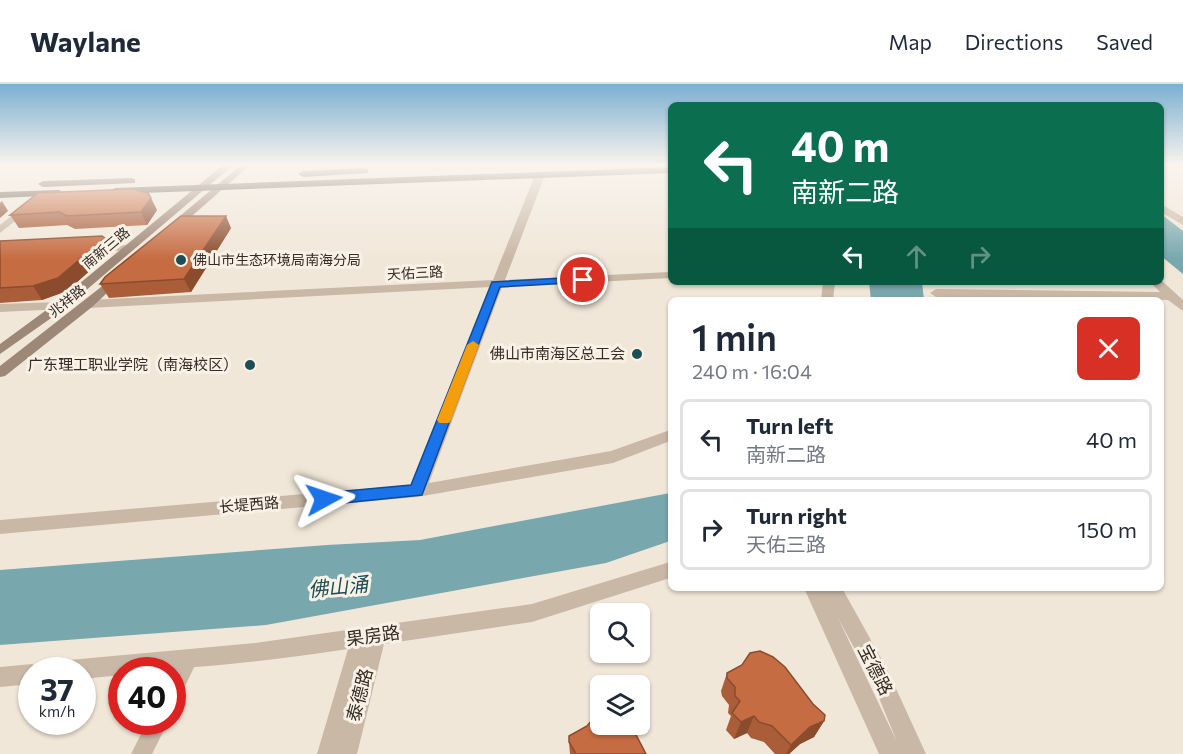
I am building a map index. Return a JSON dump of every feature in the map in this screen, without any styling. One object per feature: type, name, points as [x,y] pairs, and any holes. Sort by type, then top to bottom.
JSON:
[{"type":"main road","name":"南新三路","points":[[0,350],[60,306],[189,196]]},
{"type":"main road","points":[[166,232],[201,196]]},
{"type":"main road","name":"兆祥路","points":[[0,373],[88,304],[132,264]]},
{"type":"street","points":[[0,230],[41,196]]},
{"type":"street","points":[[417,491],[531,196]]},
{"type":"street","points":[[1164,209],[1183,222]]},
{"type":"street","points":[[82,249],[130,248]]},
{"type":"street","name":"天佑三路","points":[[88,304],[668,276]]},
{"type":"street","points":[[1157,285],[1183,318]]},
{"type":"street","points":[[936,292],[1164,296],[1183,307]]},
{"type":"street","points":[[0,308],[60,306]]},
{"type":"street","name":"长堤西路","points":[[0,527],[417,491],[613,457],[668,436]]},
{"type":"street","name":"果房路","points":[[96,668],[255,653],[532,614],[668,571]]},
{"type":"street","name":"宝德路","points":[[815,591],[891,754]]},
{"type":"street","name":"宝德路","points":[[834,591],[880,676],[914,754]]},
{"type":"street","name":"泰德路","points":[[329,754],[368,637]]},
{"type":"street","name":"泰德路","points":[[345,754],[368,637]]},
{"type":"street","points":[[186,665],[189,659]]},
{"type":"street","points":[[0,677],[18,675]]},
{"type":"street","points":[[141,754],[151,735]]},
{"type":"water","points":[[1164,216],[1183,231],[1183,274],[1164,258]]},
{"type":"water","points":[[869,285],[922,285],[924,297],[871,297]]},
{"type":"water","name":"佛山涌","points":[[668,493],[668,542],[606,563],[266,625],[0,645],[0,570],[420,540]]},
{"type":"building","points":[[34,196],[151,198],[141,212],[67,216],[59,212],[10,215]]},
{"type":"building","points":[[181,216],[226,216],[184,279],[100,284],[105,277]]},
{"type":"building","points":[[102,236],[105,238],[58,278],[33,286],[0,288],[0,241]]},
{"type":"building","points":[[760,651],[773,657],[785,667],[813,704],[825,715],[824,721],[810,727],[791,745],[772,726],[759,722],[754,716],[741,722],[732,713],[740,701],[735,696],[735,687],[727,678],[727,673],[742,665],[750,653]]},
{"type":"building","points":[[590,722],[590,735],[636,735],[646,754],[575,754],[569,742],[569,736]]},
{"type":"slow traffic","points":[[444,420],[473,345]]},
{"type":"place","name":"佛山市生态环境局南海分局","points":[[181,260]]},
{"type":"place","name":"佛山市南海区总工会","points":[[637,354]]},
{"type":"place","name":"广东理工职业学院（南海校区）","points":[[250,365]]},
{"type":"route","points":[[324,499],[417,491],[496,284],[583,280]]}]
